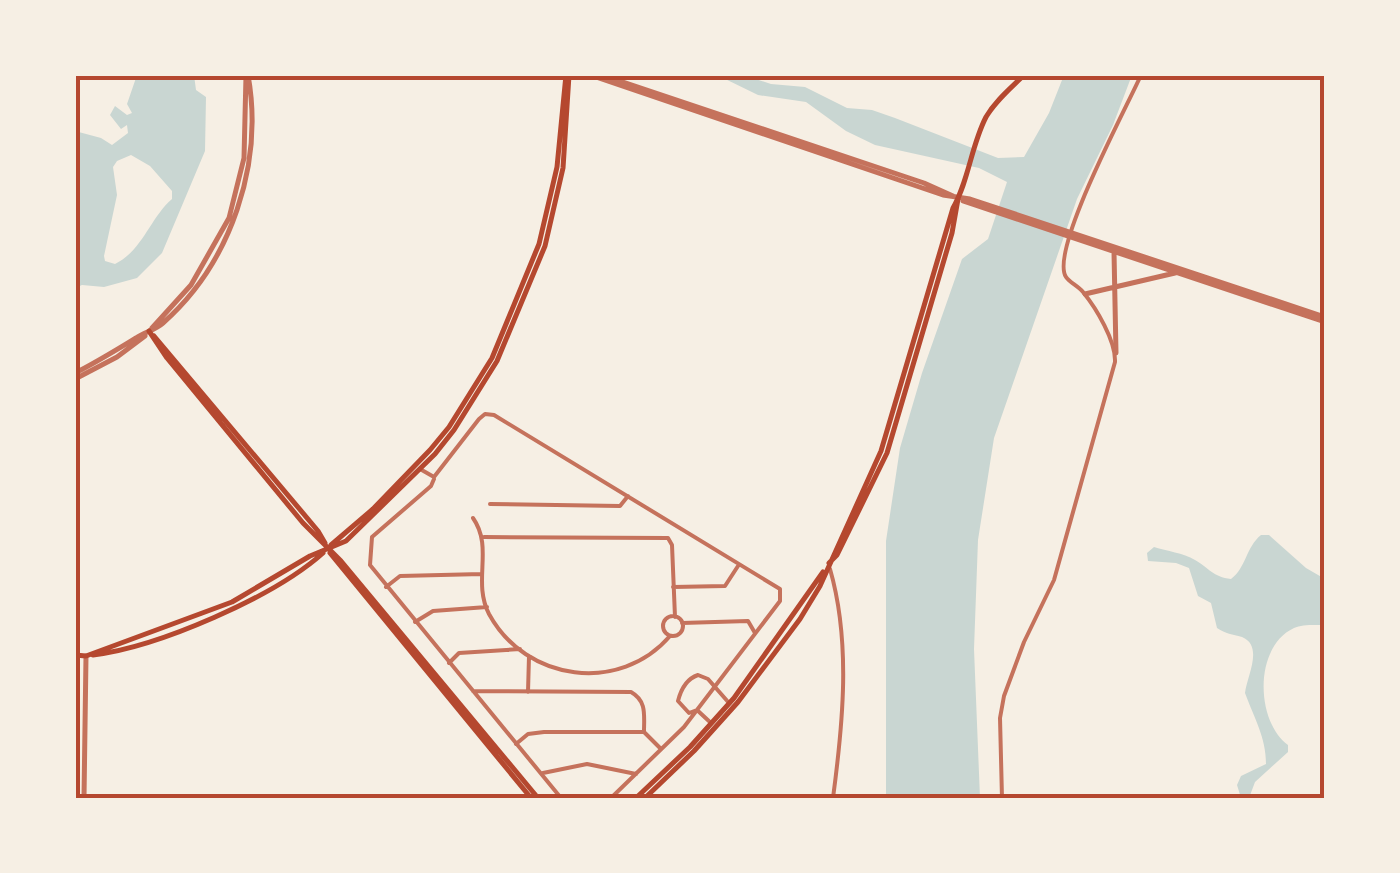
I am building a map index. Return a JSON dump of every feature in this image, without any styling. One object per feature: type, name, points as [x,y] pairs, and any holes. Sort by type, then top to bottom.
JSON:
[{"type":"main road","points":[[328,549],[430,450],[492,358],[540,244],[557,167],[568,75]]},
{"type":"main road","points":[[75,657],[232,602],[346,541],[420,470],[454,430],[489,375],[545,246],[563,168],[568,75]]},
{"type":"main road","points":[[636,798],[729,703],[838,555],[886,453],[977,139],[997,102],[1024,75]]},
{"type":"main road","points":[[150,331],[179,373],[342,561],[534,798]]},
{"type":"main road","points":[[645,798],[707,738],[762,672],[800,619],[829,564]]},
{"type":"street","points":[[75,376],[118,357],[150,331],[190,285],[229,218],[244,158],[247,75]]},
{"type":"street","points":[[590,75],[1325,320]]},
{"type":"street","points":[[602,75],[924,183],[958,198]]},
{"type":"street","points":[[1116,353],[1086,294],[1065,276],[1062,261],[1075,216],[1141,75]]},
{"type":"street","points":[[1106,247],[1325,320]]},
{"type":"street","points":[[1002,798],[1000,718],[1004,696],[1024,642],[1054,580],[1116,353],[1114,252]]},
{"type":"street","points":[[1086,294],[1176,272]]},
{"type":"street","points":[[561,798],[370,565],[372,537],[431,486],[484,414],[494,415],[780,589],[780,601],[697,710],[611,798]]},
{"type":"street","points":[[420,470],[434,477]]},
{"type":"street","points":[[490,504],[620,506],[628,496]]},
{"type":"street","points":[[473,518],[484,537],[481,588],[489,614],[542,664],[586,676],[625,668],[655,653],[670,636],[680,632],[682,622]]},
{"type":"street","points":[[484,537],[668,538],[675,617]]},
{"type":"street","points":[[674,587],[725,586],[739,564]]},
{"type":"street","points":[[829,564],[838,608],[843,722],[834,798]]},
{"type":"street","points":[[386,587],[400,576],[482,574]]},
{"type":"street","points":[[415,622],[433,611],[487,607]]},
{"type":"street","points":[[675,617],[682,622],[748,621],[756,635]]},
{"type":"street","points":[[670,636],[664,631],[664,623],[675,617]]},
{"type":"street","points":[[449,662],[459,654],[477,650],[523,649]]},
{"type":"street","points":[[528,692],[529,654]]},
{"type":"street","points":[[86,656],[86,798]]},
{"type":"street","points":[[697,710],[689,713],[678,701],[680,691],[698,675],[729,703]]},
{"type":"street","points":[[473,691],[631,692],[644,707],[644,732],[661,750]]},
{"type":"street","points":[[697,710],[712,723]]},
{"type":"street","points":[[516,744],[528,734],[544,732],[644,732]]},
{"type":"street","points":[[541,774],[587,764],[636,774]]},
{"type":"shaded area","points":[[137,75],[194,75],[196,90],[206,97],[205,151],[162,253],[137,278],[104,287],[75,288],[75,131],[112,145],[128,133],[127,125],[121,129],[110,115],[115,106],[127,115],[132,113],[127,104]],"holes":[[[131,155],[150,166],[172,191],[172,199],[133,251],[115,264],[105,261],[117,195],[113,167]]]},
{"type":"shaded area","points":[[717,75],[743,75],[771,84],[805,87],[847,108],[872,110],[998,158],[1024,157],[1049,113],[1064,75],[1132,75],[1077,199],[994,438],[978,540],[974,649],[980,798],[886,798],[886,541],[900,448],[922,373],[962,259],[988,239],[1007,182],[979,168],[875,145],[846,131],[806,102],[758,95]]},
{"type":"shaded area","points":[[1261,535],[1269,535],[1306,568],[1325,579],[1325,625],[1294,628],[1271,651],[1266,667],[1265,703],[1288,752],[1255,782],[1249,798],[1241,798],[1237,785],[1241,776],[1266,764],[1262,736],[1245,693],[1253,662],[1252,647],[1242,637],[1217,628],[1211,603],[1198,596],[1189,568],[1148,561],[1147,553],[1154,547],[1180,554],[1231,579]]}]
